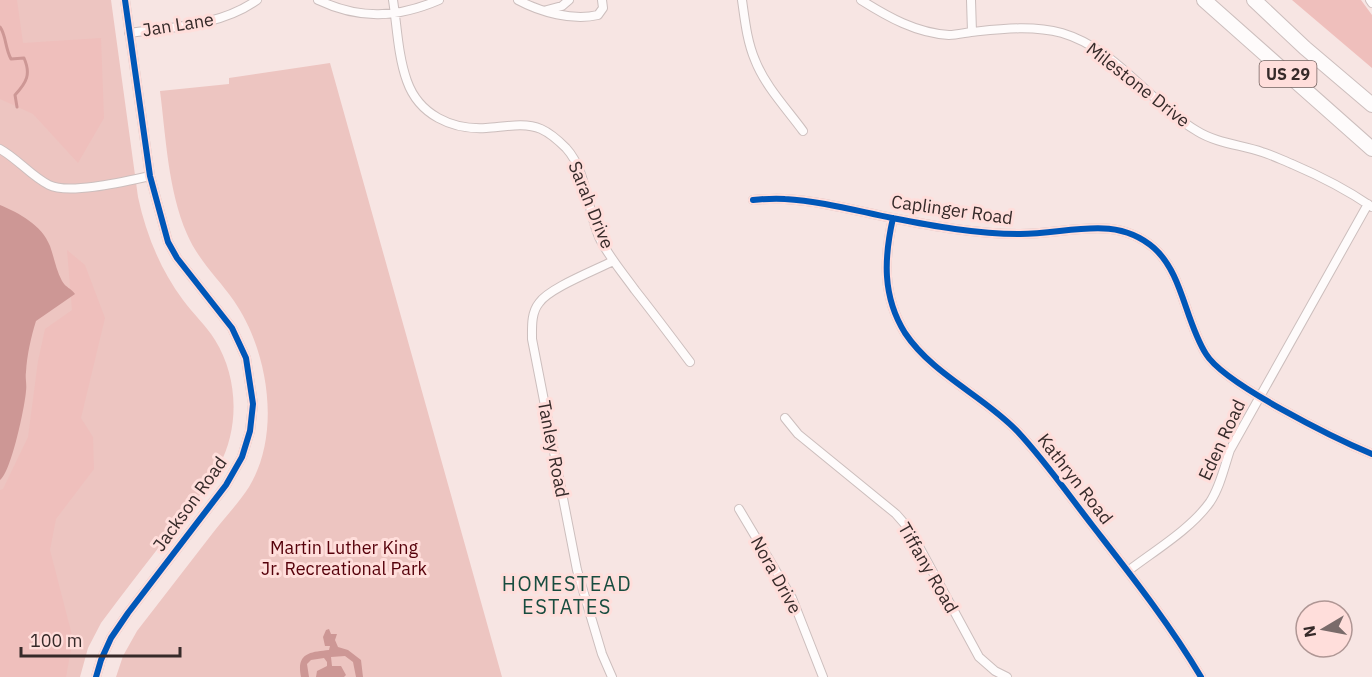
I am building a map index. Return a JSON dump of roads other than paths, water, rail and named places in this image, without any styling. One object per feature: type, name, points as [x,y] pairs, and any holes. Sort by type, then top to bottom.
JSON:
[{"type":"highway","name":"US 29","points":[[1204,0],[1372,149]]},
{"type":"highway","name":"US 29","points":[[1254,0],[1372,105]]},
{"type":"street","name":"Jackson Road","points":[[96,677],[111,638],[226,485],[242,457],[250,431],[253,404],[246,358],[232,328],[177,258],[168,242],[150,176],[125,0]]},
{"type":"street","name":"Jan Lane","points":[[129,33],[219,19],[243,10],[257,0]]},
{"type":"street","points":[[318,0],[352,12],[374,15],[395,14],[417,9],[439,0]]},
{"type":"street","name":"Sarah Drive","points":[[393,0],[402,66],[415,98],[427,111],[452,125],[484,128],[526,126],[541,129],[567,149],[577,165],[593,221],[613,261],[690,362]]},
{"type":"street","points":[[518,0],[528,6],[586,18],[598,15],[603,8],[602,0]]},
{"type":"street","points":[[547,11],[562,6],[569,0]]},
{"type":"street","points":[[742,0],[747,37],[755,62],[769,86],[803,131]]},
{"type":"street","name":"Milestone Drive","points":[[861,0],[895,20],[927,31],[950,35],[1017,28],[1063,33],[1086,43],[1113,62],[1176,117],[1199,133],[1265,152],[1322,177],[1370,205]]},
{"type":"street","points":[[971,0],[972,32]]},
{"type":"street","points":[[0,149],[34,176],[61,189],[150,176]]},
{"type":"street","name":"Caplinger Road","points":[[753,200],[785,199],[840,206],[893,218],[986,232],[1019,234],[1095,227],[1115,228],[1135,235],[1154,249],[1169,268],[1197,337],[1207,356],[1224,373],[1345,442],[1372,454]]},
{"type":"street","name":"Eden Road","points":[[1128,571],[1193,521],[1209,502],[1219,484],[1230,450],[1370,205]]},
{"type":"street","name":"Kathryn Road","points":[[893,218],[887,245],[885,272],[892,303],[904,332],[918,349],[939,368],[990,406],[1017,431],[1128,571],[1201,677]]},
{"type":"street","name":"Tanley Road","points":[[612,677],[602,654],[577,570],[532,339],[532,319],[539,302],[552,292],[613,261]]},
{"type":"street","name":"Tiffany Road","points":[[785,418],[798,434],[896,513],[910,530],[979,657],[995,671],[1007,677]]},
{"type":"street","name":"Nora Drive","points":[[739,509],[792,598],[823,677]]},
{"type":"waterway","points":[[0,27],[11,59],[24,58],[27,69],[25,82],[15,95],[17,107]]},
{"type":"district","name":"HOMESTEAD ESTATES","points":[[567,596]]},
{"type":"park label","name":"Martin Luther King Jr. Recreational Park","points":[[344,558]]}]
